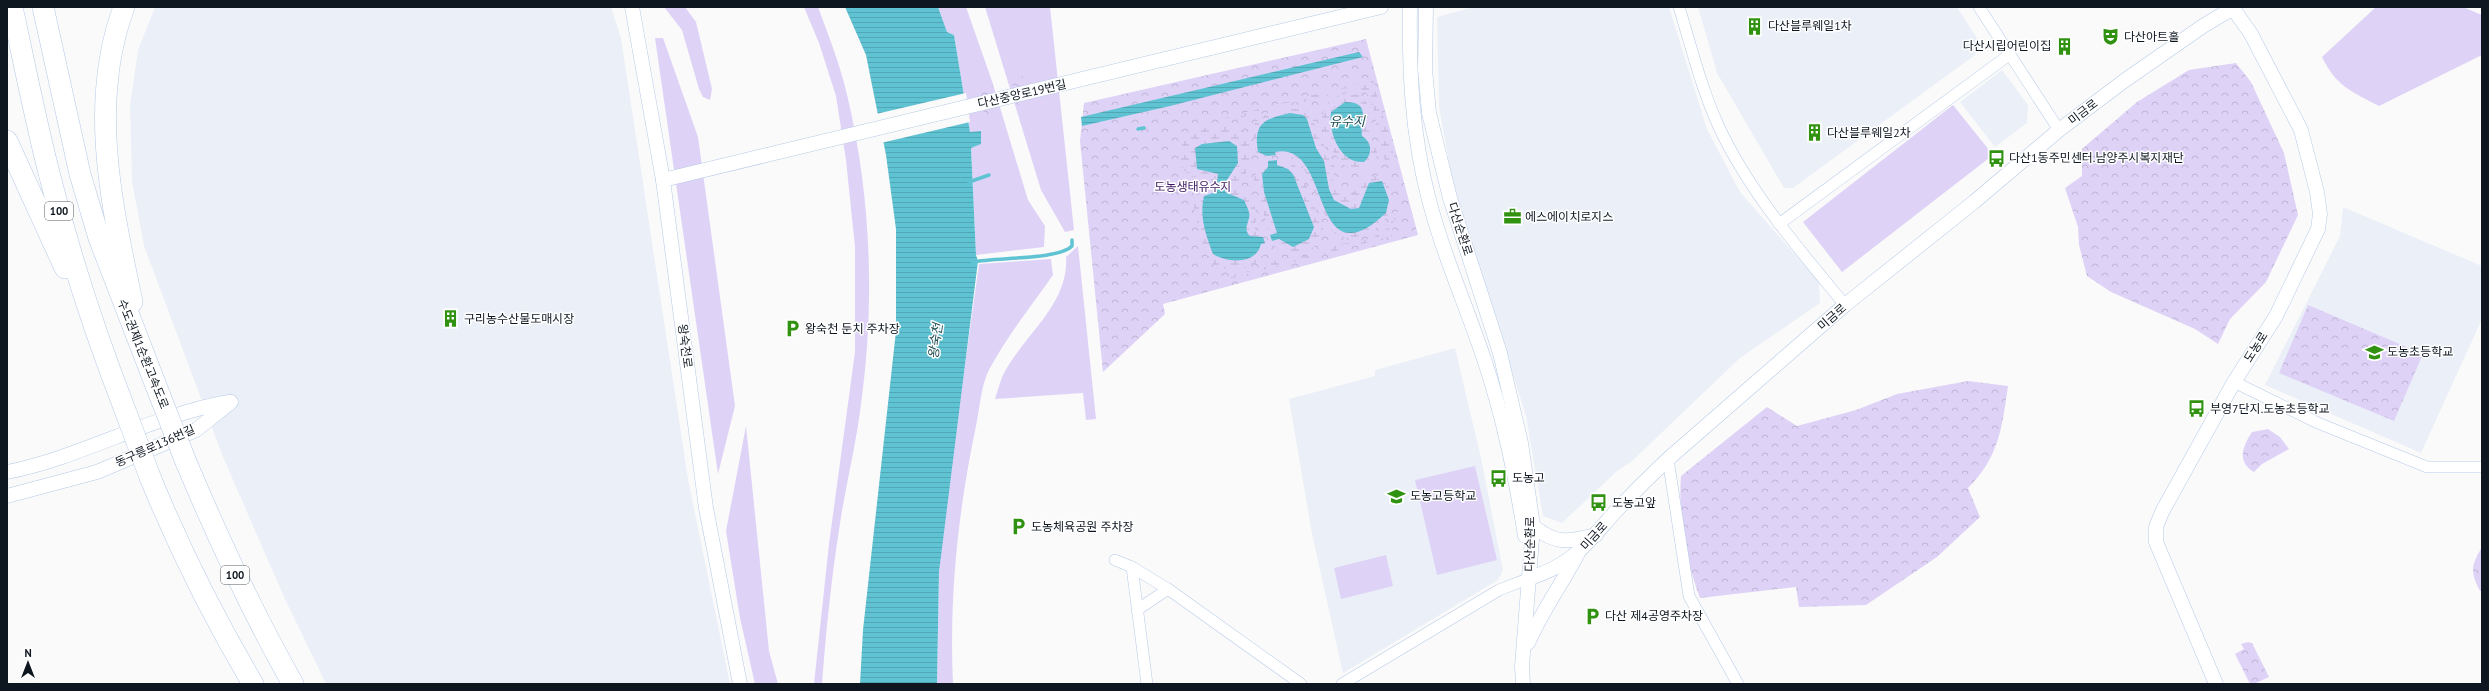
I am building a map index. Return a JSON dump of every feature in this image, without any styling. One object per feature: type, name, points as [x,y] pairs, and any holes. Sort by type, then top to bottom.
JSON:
[{"type":"highway","name":"100","points":[[12,7],[46,158],[65,233],[106,360],[150,477],[184,555],[253,684]]},
{"type":"highway","name":"수도권제1순환고속도로","points":[[43,7],[80,174],[96,231],[186,462],[221,547],[257,620],[293,684]]},
{"type":"highway","points":[[124,7],[110,65],[104,116],[108,171],[113,211],[143,353]]},
{"type":"highway","points":[[7,39],[46,158]]},
{"type":"highway","points":[[7,141],[106,360]]},
{"type":"street","name":"왕숙천로","points":[[632,7],[670,178],[706,508],[740,684]]},
{"type":"street","name":"다산중앙로19번길","points":[[670,178],[1092,78],[1381,7]]},
{"type":"street","name":"다산순환로","points":[[1410,7],[1410,82],[1419,159],[1439,236],[1484,358],[1507,433],[1516,478],[1530,578]]},
{"type":"street","name":"다산순환로","points":[[1426,7],[1425,70],[1429,113],[1450,198],[1500,353],[1521,443],[1533,526],[1530,578]]},
{"type":"street","points":[[1679,7],[1697,67],[1718,125],[1749,180],[1779,224],[1845,305]]},
{"type":"street","points":[[1979,7],[2059,130]]},
{"type":"street","name":"미금로","points":[[1530,578],[1549,572],[1578,553],[1596,535],[1641,483],[1668,459],[1845,305],[1974,202],[2059,130],[2124,80],[2233,7]]},
{"type":"street","name":"도농로","points":[[2216,684],[2156,542],[2156,528],[2162,512],[2234,382],[2276,316],[2313,244],[2318,229],[2320,214],[2317,192],[2301,130],[2251,34],[2233,7]]},
{"type":"street","points":[[1779,224],[2009,55]]},
{"type":"street","points":[[2234,382],[2318,423],[2427,467],[2482,467]]},
{"type":"street","name":"동구릉로136번길","points":[[7,472],[53,462],[200,407],[231,402],[196,430],[97,472],[7,496]]},
{"type":"street","points":[[1668,459],[1689,596],[1738,684]]},
{"type":"street","points":[[1533,526],[1543,534],[1569,542],[1596,535]]},
{"type":"street","points":[[1524,651],[1538,620],[1565,578],[1578,553]]},
{"type":"street","points":[[1114,560],[1132,567],[1168,589],[1301,684]]},
{"type":"street","points":[[1132,567],[1147,684]]},
{"type":"street","points":[[1342,684],[1499,590],[1530,578],[1524,651],[1518,684]]},
{"type":"street","points":[[1137,610],[1168,589]]},
{"type":"street","points":[[1522,666],[1523,684]]},
{"type":"shaded area","name":"구리농수산물도매시장","points":[[155,7],[611,7],[621,38],[688,479],[730,684],[326,684],[284,597],[223,457],[144,246],[132,181],[130,106],[138,50]]},
{"type":"shaded area","points":[[1473,7],[1669,7],[1707,129],[1740,192],[1819,282],[1820,303],[1740,358],[1631,462],[1617,471],[1562,523],[1543,516],[1526,416],[1454,189],[1439,107],[1437,17]]},
{"type":"shaded area","points":[[1698,7],[1957,7],[1980,43],[1975,55],[1793,188],[1784,188],[1717,73]]},
{"type":"shaded area","points":[[2002,70],[2028,105],[2027,123],[1995,147],[1960,102]]},
{"type":"shaded area","name":"도농초등학교","points":[[2343,207],[2482,266],[2482,319],[2421,453],[2265,385],[2340,236]]},
{"type":"shaded area","name":"도농고등학교","points":[[1455,348],[1481,458],[1503,570],[1498,580],[1343,673],[1312,534],[1289,399],[1375,376],[1375,370]]},
{"type":"green space","points":[[664,7],[685,7],[696,22],[712,89],[710,100],[703,97],[699,89],[682,30]]},
{"type":"green space","points":[[804,7],[818,7],[842,75],[856,136],[862,174],[868,251],[868,328],[865,366],[859,420],[841,514],[836,549],[822,684],[814,684],[829,544],[855,352],[855,247],[846,160],[836,96],[819,43]]},
{"type":"green space","points":[[938,7],[966,7],[992,81],[1028,200],[1045,226],[1044,247],[976,255],[971,148],[981,132],[970,132],[954,35],[947,32]]},
{"type":"green space","points":[[985,7],[1050,7],[1074,230],[1065,232],[1041,190]]},
{"type":"green space","points":[[2376,7],[2463,7],[2482,15],[2482,55],[2379,106],[2353,92],[2339,82],[2327,67],[2322,57]]},
{"type":"green space","points":[[655,38],[663,38],[698,137],[735,406],[718,474]]},
{"type":"green space","name":"도농생태유수지","points":[[1366,39],[1418,235],[1163,304],[1165,314],[1103,372],[1080,141],[1084,103]]},
{"type":"green space","points":[[2236,63],[2251,82],[2284,153],[2298,215],[2266,282],[2230,319],[2218,344],[2195,329],[2111,292],[2087,276],[2079,245],[2078,227],[2065,188],[2082,176],[2082,149],[2137,102],[2189,70]]},
{"type":"green space","points":[[1025,76],[1032,104],[1018,107],[1011,79]]},
{"type":"green space","points":[[1373,79],[1395,159],[1388,164],[1385,160],[1382,148],[1373,104],[1368,95],[1358,87],[1340,89],[1315,101],[1284,103],[1240,118],[1217,120]]},
{"type":"green space","points":[[992,84],[999,112],[985,116],[978,88]]},
{"type":"green space","points":[[1347,93],[1359,95],[1367,103],[1369,133],[1377,152],[1371,166],[1362,171],[1352,170],[1347,167],[1331,149],[1326,138],[1322,115],[1326,106],[1334,98]],"holes":[[[1345,102],[1365,116],[1362,136],[1330,118],[1335,107]]]},
{"type":"green space","points":[[1953,105],[1993,155],[1842,272],[1803,222]]},
{"type":"green space","points":[[1293,109],[1305,109],[1312,118],[1334,165],[1335,170],[1332,181],[1337,192],[1353,193],[1362,181],[1376,176],[1385,178],[1391,185],[1393,196],[1391,208],[1384,220],[1373,230],[1356,237],[1349,238],[1335,233],[1332,230],[1302,165],[1290,156],[1276,155],[1275,152],[1289,151],[1307,167],[1332,224],[1390,207],[1385,183],[1379,180],[1375,180],[1368,187],[1359,207],[1351,209],[1337,201],[1330,190],[1324,163],[1310,129],[1257,137],[1258,152],[1267,156],[1261,158],[1257,155],[1252,134],[1255,123],[1268,113]]},
{"type":"green space","points":[[1233,125],[1243,129],[1250,148],[1250,162],[1241,180],[1225,183],[1233,172],[1237,146],[1229,141],[1197,146],[1197,169],[1218,174],[1217,182],[1194,177],[1184,170],[1180,153],[1183,141],[1189,133],[1199,129]]},
{"type":"green space","points":[[1277,160],[1289,161],[1302,176],[1323,228],[1322,237],[1317,244],[1304,252],[1288,252],[1273,246],[1272,241],[1279,239],[1293,247],[1309,239],[1314,227],[1283,166],[1277,165]]},
{"type":"green space","points":[[1268,161],[1268,167],[1262,174],[1261,180],[1277,233],[1270,235],[1254,178],[1259,166]]},
{"type":"green space","points":[[1204,187],[1217,187],[1216,192],[1201,207],[1261,244],[1265,243],[1263,258],[1260,261],[1249,267],[1241,269],[1225,269],[1214,265],[1210,260],[1200,235],[1193,201],[1200,189]]},
{"type":"green space","points":[[1225,188],[1237,189],[1246,193],[1250,197],[1255,206],[1255,229],[1262,233],[1263,237],[1250,236],[1248,234],[1246,228],[1249,214],[1244,200],[1224,192]]},
{"type":"green space","points":[[1404,206],[1404,209],[1393,222],[1392,236],[1225,280],[1229,276],[1253,270],[1277,260],[1308,256],[1334,244],[1372,238],[1388,228],[1392,217]]},
{"type":"green space","points":[[1078,246],[1096,419],[1086,420],[1083,393],[995,399],[1004,373],[1053,304],[1061,289],[1065,274],[1066,257]]},
{"type":"green space","points":[[1051,259],[1053,275],[1004,344],[990,368],[985,381],[964,490],[956,554],[952,619],[953,684],[937,684],[939,572],[948,486],[979,264]]},
{"type":"green space","points":[[2308,305],[2423,354],[2394,421],[2279,373]]},
{"type":"green space","points":[[1968,381],[2008,386],[2004,415],[1993,453],[1986,465],[1968,488],[1980,517],[1937,557],[1866,605],[1799,607],[1796,587],[1700,598],[1687,554],[1684,538],[1680,491],[1681,476],[1767,407],[1797,426],[1856,410],[1897,394]]},
{"type":"green space","points":[[746,426],[769,651],[778,684],[755,684],[740,618],[726,531]]},
{"type":"green space","points":[[2268,429],[2280,437],[2289,449],[2262,464],[2254,472],[2245,464],[2243,459],[2244,448],[2252,432]]},
{"type":"green space","points":[[1475,466],[1497,560],[1437,575],[1415,480]]},
{"type":"green space","points":[[2481,549],[2482,591],[2480,591],[2473,575],[2473,565]]},
{"type":"green space","points":[[1386,555],[1393,586],[1341,599],[1334,568]]},
{"type":"green space","points":[[2248,642],[2252,643],[2269,677],[2254,684],[2250,684],[2235,654],[2244,649],[2241,644]]},
{"type":"water","name":"왕숙천","points":[[845,7],[938,7],[947,32],[954,35],[970,132],[981,131],[981,144],[971,148],[976,255],[978,261],[939,572],[937,684],[860,684],[863,630],[896,331],[896,229],[886,155],[866,55]]},
{"type":"water","points":[[1359,52],[1363,57],[1170,106],[1082,126],[1081,117]]},
{"type":"water","name":"유수지","points":[[1345,102],[1359,105],[1362,109],[1362,136],[1368,141],[1370,148],[1369,155],[1364,162],[1348,158],[1337,145],[1334,137],[1331,112]]},
{"type":"water","points":[[1290,113],[1303,115],[1307,119],[1316,148],[1324,161],[1329,189],[1334,200],[1351,209],[1359,208],[1369,183],[1382,181],[1389,200],[1386,213],[1362,231],[1352,233],[1340,230],[1331,220],[1310,174],[1302,161],[1291,153],[1275,152],[1276,155],[1267,156],[1258,152],[1257,135],[1262,124],[1267,120]]},
{"type":"water","points":[[1229,141],[1237,146],[1238,163],[1225,183],[1217,182],[1218,174],[1197,169],[1195,148],[1202,144]]},
{"type":"water","points":[[1277,160],[1277,165],[1288,169],[1293,174],[1314,227],[1309,239],[1293,247],[1279,239],[1272,241],[1270,235],[1277,233],[1264,192],[1262,174],[1268,167],[1268,161]]},
{"type":"water","points":[[1217,187],[1225,188],[1225,192],[1244,200],[1249,214],[1246,228],[1247,232],[1250,236],[1263,237],[1265,243],[1261,244],[1254,256],[1248,259],[1226,259],[1213,254],[1204,226],[1202,211],[1204,196],[1216,192]]},
{"type":"pier","points":[[966,93],[970,122],[881,143],[876,114]]},
{"type":"waterway","points":[[1138,129],[1144,128]]},
{"type":"waterway","points":[[969,182],[989,175]]},
{"type":"waterway","points":[[973,262],[1054,254],[1065,251],[1072,246],[1072,240]]},
{"type":"place","name":"다산블루웨일1차","points":[[1755,26]]},
{"type":"place","name":"다산아트홀","points":[[2111,37]]},
{"type":"place","name":"다산시립어린이집","points":[[2064,46]]},
{"type":"place","name":"다산블루웨일2차","points":[[1814,133]]},
{"type":"place","name":"다산1동주민센터.남양주시복지재단","points":[[1996,158]]},
{"type":"place","name":"에스에이치로지스","points":[[1512,217]]},
{"type":"place","name":"구리농수산물도매시장","points":[[451,319]]},
{"type":"place","name":"왕숙천 둔치 주차장","points":[[792,329]]},
{"type":"place","name":"도농초등학교","points":[[2374,352]]},
{"type":"place","name":"부영7단지.도농초등학교","points":[[2197,409]]},
{"type":"place","name":"도농고","points":[[1499,478]]},
{"type":"place","name":"도농고등학교","points":[[1397,496]]},
{"type":"place","name":"도농고앞","points":[[1599,503]]},
{"type":"place","name":"도농체육공원 주차장","points":[[1018,527]]},
{"type":"place","name":"다산 제4공영주차장","points":[[1592,616]]}]
